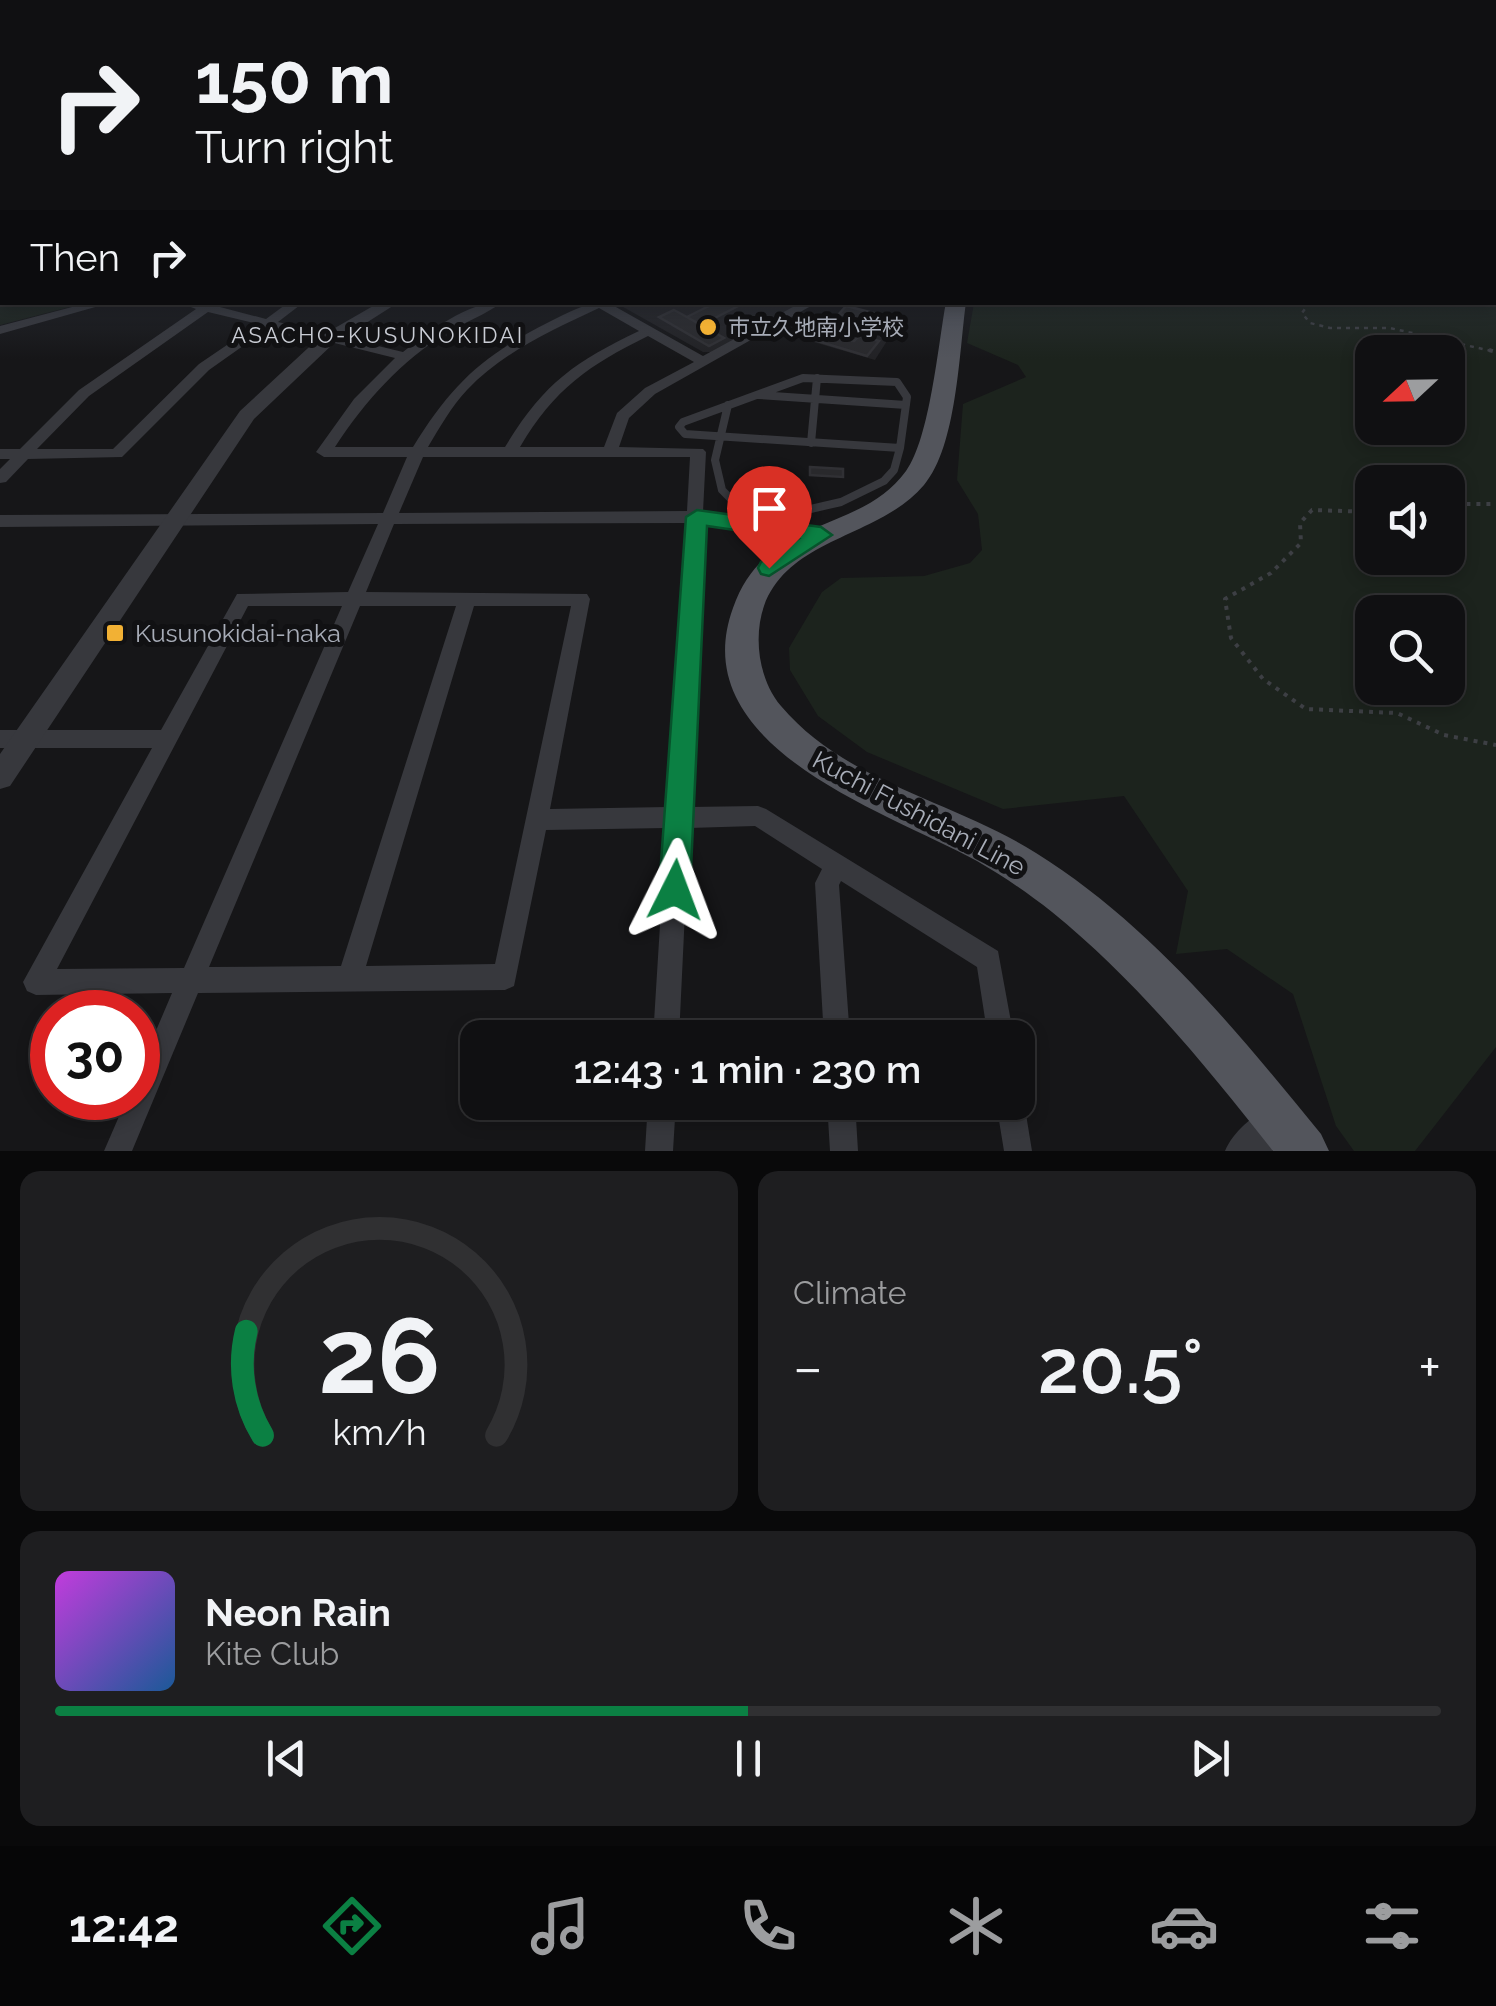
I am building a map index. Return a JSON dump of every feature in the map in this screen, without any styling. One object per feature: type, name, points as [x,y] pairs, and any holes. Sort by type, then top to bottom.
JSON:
[{"type":"main road","name":"Kuchi Fushidani Line","points":[[955,305],[931,450],[924,469],[913,487],[892,504],[821,535],[769,568],[750,600],[741,635],[748,679],[768,715],[820,764],[1018,863],[1058,890],[1172,992],[1276,1141]]},
{"type":"street","points":[[0,330],[96,305]]},
{"type":"street","points":[[194,305],[402,356]]},
{"type":"street","points":[[0,454],[117,454],[204,367],[293,305]]},
{"type":"street","points":[[0,778],[248,415],[327,340],[387,305]]},
{"type":"street","points":[[492,305],[402,356],[347,414],[324,452],[698,452],[667,1020]]},
{"type":"street","points":[[118,1151],[417,452],[448,403],[488,364],[530,336],[593,305]]},
{"type":"street","points":[[604,305],[704,362]]},
{"type":"street","points":[[610,452],[622,416],[650,392],[807,305]]},
{"type":"street","points":[[0,478],[84,394],[205,308]]},
{"type":"street","points":[[510,452],[532,410],[562,380],[648,331]]},
{"type":"street","points":[[0,521],[697,517],[821,535]]},
{"type":"street","points":[[354,599],[581,599],[505,977],[36,982],[244,600],[354,599]]},
{"type":"street","points":[[350,978],[467,599]]},
{"type":"street","points":[[0,739],[168,739]]},
{"type":"street","points":[[536,820],[758,816],[989,960],[997,1020]]},
{"type":"street","points":[[836,1020],[827,883],[837,865]]},
{"type":"street","points":[[660,1151],[661,1120]]},
{"type":"street","points":[[842,1120],[844,1151]]},
{"type":"street","points":[[1013,1120],[1018,1151]]},
{"type":"lane","points":[[811,442],[816,378]]},
{"type":"lane","points":[[728,405],[721,436],[715,460],[722,490],[732,500],[802,511],[865,493],[894,470],[900,448],[906,406],[904,388],[884,379],[794,380],[683,422],[679,427],[685,434],[721,436],[900,448]]},
{"type":"lane","points":[[754,395],[906,406]]},
{"type":"path","points":[[1308,305],[1302,313],[1310,323],[1330,328],[1390,328],[1496,352]]},
{"type":"path","points":[[1465,505],[1496,504]]},
{"type":"path","points":[[1355,511],[1312,510],[1300,523],[1302,542],[1271,573],[1224,599],[1230,638],[1262,679],[1306,710],[1397,713],[1444,735],[1496,745]]},
{"type":"shaded area","points":[[0,305],[77,305],[0,325]]},
{"type":"shaded area","name":"市立久地南小学校","points":[[620,305],[798,305],[712,352],[703,352]]},
{"type":"shaded area","points":[[974,305],[1496,305],[1496,1047],[1415,1151],[1354,1151],[1336,1126],[1293,994],[1227,949],[1176,954],[1188,891],[1124,796],[1003,809],[867,752],[818,716],[790,670],[789,648],[822,592],[841,578],[924,576],[970,563],[982,550],[978,514],[957,480],[963,404],[1026,377],[1018,365],[967,343]]},
{"type":"shaded area","points":[[823,313],[892,333],[875,360],[800,338],[791,329]]},
{"type":"building","points":[[711,305],[740,305],[701,325],[687,317]]},
{"type":"building","points":[[846,306],[901,320],[895,328],[839,314]]},
{"type":"building","points":[[674,310],[724,338],[709,346],[659,317]]},
{"type":"building","points":[[815,330],[854,341],[859,336],[879,341],[867,356],[807,338]]},
{"type":"building","points":[[810,467],[843,469],[843,477],[810,475]]},
{"type":"place","name":"市立久地南小学校","points":[[708,327]]},
{"type":"place","name":"Kusunokidai-naka","points":[[115,633]]},
{"type":"district","name":"ASACHO-KUSUNOKIDAI","points":[[378,335]]},
{"type":"route","points":[[675,890],[697,517],[808,530],[821,535],[769,568]]}]
